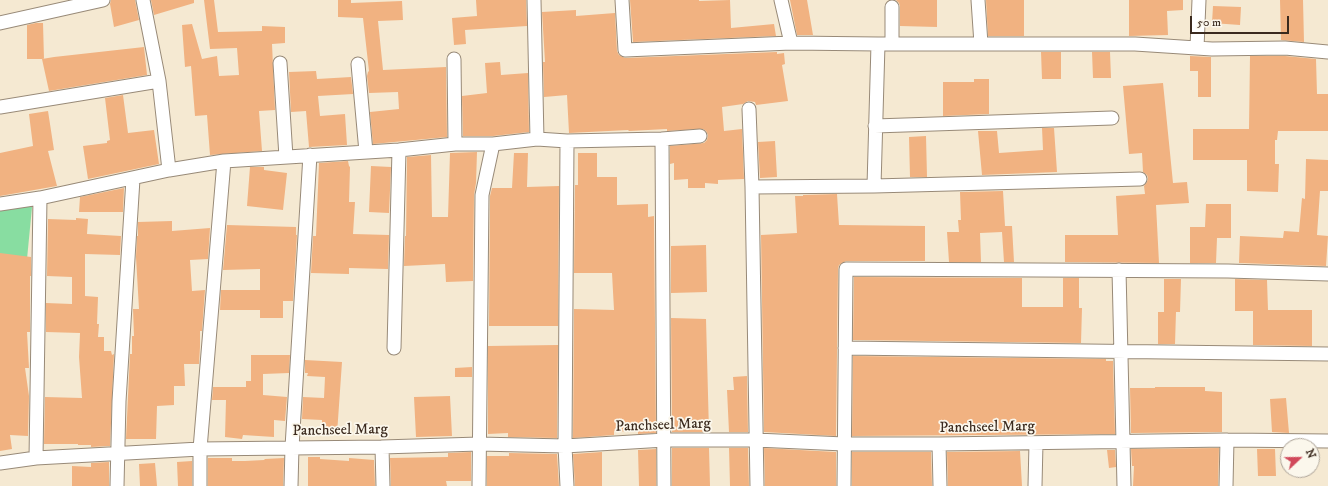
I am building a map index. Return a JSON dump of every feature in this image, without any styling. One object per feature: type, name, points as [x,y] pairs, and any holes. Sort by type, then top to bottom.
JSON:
[{"type":"street","points":[[0,23],[103,0]]},
{"type":"street","points":[[143,0],[159,81],[169,170]]},
{"type":"street","points":[[534,0],[538,139]]},
{"type":"street","points":[[622,0],[625,50],[791,43],[1135,44],[1212,49],[1285,48],[1328,52]]},
{"type":"street","points":[[781,0],[791,43]]},
{"type":"street","points":[[978,0],[981,44]]},
{"type":"street","points":[[1197,48],[1199,0]]},
{"type":"street","points":[[892,7],[892,44]]},
{"type":"street","points":[[874,186],[878,44]]},
{"type":"street","points":[[454,59],[455,144]]},
{"type":"street","points":[[280,63],[286,157]]},
{"type":"street","points":[[358,64],[366,152]]},
{"type":"street","points":[[0,107],[159,81]]},
{"type":"street","points":[[749,109],[752,187],[757,486]]},
{"type":"street","points":[[875,126],[1112,118]]},
{"type":"street","points":[[0,204],[40,198],[169,170],[224,161],[400,150],[455,144],[493,144],[538,139],[567,141],[662,139],[700,136]]},
{"type":"street","points":[[662,139],[665,440],[664,486]]},
{"type":"street","points":[[567,141],[567,486]]},
{"type":"street","points":[[479,486],[482,194],[493,144]]},
{"type":"street","points":[[394,348],[400,150]]},
{"type":"street","points":[[291,486],[310,155]]},
{"type":"street","points":[[200,486],[200,449],[224,161]]},
{"type":"street","points":[[117,486],[119,453],[119,401],[133,179]]},
{"type":"street","points":[[752,187],[874,186],[1140,179]]},
{"type":"street","points":[[36,458],[40,198]]},
{"type":"street","points":[[844,486],[846,269],[1228,271],[1328,274]]},
{"type":"street","points":[[1119,270],[1124,486]]},
{"type":"street","points":[[845,348],[1328,354]]},
{"type":"street","name":"Panchseel Marg","points":[[0,463],[36,458],[200,449],[382,447],[479,444],[566,446],[665,440],[756,440],[844,444],[1227,440],[1328,442]]},
{"type":"street","points":[[1226,486],[1227,440]]},
{"type":"street","points":[[1035,486],[1036,443]]},
{"type":"street","points":[[940,444],[940,486]]},
{"type":"street","points":[[382,447],[383,486]]},
{"type":"green space","points":[[33,197],[27,259],[0,254],[0,210]]},
{"type":"building","points":[[111,0],[135,0],[139,20],[114,27],[110,4]]},
{"type":"building","points":[[151,0],[194,0],[194,3],[154,15]]},
{"type":"building","points":[[204,0],[214,0],[218,32],[262,31],[262,26],[285,27],[285,43],[272,44],[275,110],[259,111],[262,151],[210,155],[207,115],[195,116],[191,66],[185,67],[182,25],[192,24],[202,59],[217,56],[219,76],[239,75],[237,48],[210,49]]},
{"type":"building","points":[[338,0],[351,0],[351,3],[402,1],[403,20],[378,21],[383,70],[446,67],[447,137],[373,144],[370,112],[399,109],[398,92],[369,93],[367,76],[369,71],[363,18],[338,17]]},
{"type":"building","points":[[476,0],[526,0],[527,26],[465,30],[466,44],[454,45],[452,18],[477,16]]},
{"type":"building","points":[[630,0],[730,0],[731,28],[774,24],[776,36],[633,42]]},
{"type":"building","points":[[790,0],[807,0],[813,35],[797,35]]},
{"type":"building","points":[[896,0],[937,0],[937,27],[900,26],[900,7]]},
{"type":"building","points":[[986,0],[1024,0],[1024,36],[988,36]]},
{"type":"building","points":[[1129,0],[1183,0],[1183,10],[1167,11],[1168,35],[1129,36]]},
{"type":"building","points":[[1280,0],[1303,0],[1304,42],[1281,40]]},
{"type":"building","points":[[1213,6],[1241,7],[1240,25],[1212,23]]},
{"type":"building","points":[[576,10],[576,16],[615,13],[617,51],[619,55],[625,58],[777,52],[777,54],[784,53],[785,64],[782,65],[788,101],[756,105],[755,102],[748,101],[743,104],[722,107],[724,131],[742,129],[744,179],[718,180],[718,184],[705,183],[705,188],[688,188],[688,179],[674,180],[674,163],[670,164],[670,146],[704,143],[707,140],[708,135],[703,129],[667,131],[667,129],[628,130],[569,133],[567,95],[544,97],[543,62],[545,62],[542,12]]},
{"type":"building","points":[[43,23],[44,59],[27,59],[27,25]]},
{"type":"building","points":[[144,47],[147,75],[49,91],[42,59]]},
{"type":"building","points":[[1041,52],[1061,52],[1061,79],[1042,79]]},
{"type":"building","points":[[1092,52],[1110,52],[1111,78],[1093,78]]},
{"type":"building","points":[[1190,56],[1211,57],[1211,97],[1198,97],[1198,71],[1190,71]]},
{"type":"building","points":[[1250,56],[1285,56],[1316,59],[1317,94],[1328,94],[1328,131],[1278,131],[1277,140],[1275,140],[1275,164],[1279,164],[1278,192],[1247,191],[1247,160],[1193,160],[1193,129],[1249,129]]},
{"type":"building","points":[[500,62],[501,75],[528,73],[529,132],[493,136],[463,136],[462,96],[487,93],[485,63]]},
{"type":"building","points":[[316,71],[317,79],[351,77],[353,94],[318,96],[320,116],[345,114],[347,145],[309,147],[306,111],[291,112],[289,72]]},
{"type":"building","points":[[974,79],[989,79],[989,114],[943,116],[943,82],[974,82]]},
{"type":"building","points":[[1163,83],[1173,183],[1187,182],[1189,203],[1156,205],[1159,263],[1065,262],[1065,235],[1118,235],[1116,196],[1145,194],[1144,186],[1148,178],[1143,172],[1142,153],[1129,154],[1123,86]]},
{"type":"building","points":[[123,95],[128,133],[154,130],[159,164],[88,179],[83,146],[107,143],[107,141],[110,140],[105,98]]},
{"type":"building","points":[[48,111],[54,150],[48,151],[57,186],[0,196],[0,153],[33,146],[29,114]]},
{"type":"building","points":[[1042,128],[1054,128],[1057,172],[982,175],[978,131],[997,131],[999,153],[1043,150]]},
{"type":"building","points":[[926,136],[927,177],[910,177],[909,137]]},
{"type":"building","points":[[775,141],[777,177],[760,178],[758,142]]},
{"type":"building","points":[[477,152],[474,195],[473,281],[446,282],[445,264],[404,266],[407,157],[431,155],[432,217],[448,217],[450,153]]},
{"type":"building","points":[[514,153],[528,153],[527,187],[559,186],[558,326],[489,326],[490,196],[492,188],[512,188]]},
{"type":"building","points":[[578,153],[597,153],[597,177],[617,177],[617,205],[648,204],[648,217],[654,216],[656,433],[638,434],[638,432],[614,431],[614,435],[573,438],[574,309],[614,310],[612,273],[574,273],[575,185],[578,185]]},
{"type":"building","points":[[1306,159],[1328,160],[1328,191],[1320,191],[1317,235],[1328,236],[1326,266],[1239,263],[1240,236],[1283,238],[1284,231],[1299,232],[1302,198],[1305,199]]},
{"type":"building","points":[[348,161],[350,167],[349,202],[355,202],[353,234],[389,235],[388,269],[349,268],[349,274],[311,273],[313,236],[316,236],[319,163]]},
{"type":"building","points":[[371,166],[391,167],[389,213],[369,212]]},
{"type":"building","points":[[250,167],[264,167],[264,170],[287,173],[283,210],[247,206]]},
{"type":"building","points":[[124,188],[123,212],[79,212],[80,197]]},
{"type":"building","points":[[1003,191],[1005,226],[1012,226],[1014,262],[1004,262],[1002,232],[980,233],[981,262],[949,262],[947,232],[959,232],[958,220],[961,220],[960,192]]},
{"type":"building","points":[[837,194],[839,225],[925,226],[925,261],[846,261],[839,265],[836,436],[764,432],[761,235],[797,233],[795,196]]},
{"type":"building","points":[[1206,204],[1231,204],[1231,238],[1217,238],[1216,263],[1190,263],[1190,227],[1205,227]]},
{"type":"building","points":[[76,218],[88,219],[87,234],[121,236],[120,255],[85,254],[85,296],[98,297],[98,337],[104,337],[104,351],[111,351],[112,355],[114,354],[110,446],[91,447],[91,445],[78,444],[44,444],[45,397],[82,398],[79,357],[80,333],[46,332],[46,303],[72,304],[72,277],[47,276],[48,219],[76,220]]},
{"type":"building","points":[[172,221],[172,231],[210,228],[208,259],[190,260],[192,291],[205,290],[202,331],[200,331],[199,364],[184,364],[185,386],[174,386],[174,405],[157,406],[156,439],[126,439],[130,354],[132,354],[132,336],[134,336],[133,309],[139,309],[136,257],[138,222]]},
{"type":"building","points":[[227,225],[296,227],[297,235],[293,301],[283,301],[283,318],[260,318],[260,310],[220,310],[221,290],[260,290],[260,269],[223,270]]},
{"type":"building","points":[[706,245],[707,292],[671,293],[671,246]]},
{"type":"building","points":[[0,253],[31,257],[31,276],[30,332],[27,332],[29,368],[25,368],[29,396],[28,436],[10,435],[12,449],[0,451]]},
{"type":"building","points":[[854,277],[1022,278],[1022,307],[1063,307],[1063,278],[1079,278],[1079,308],[1082,308],[1081,343],[853,340]]},
{"type":"building","points":[[1164,279],[1181,279],[1180,312],[1176,312],[1175,344],[1158,344],[1158,312],[1164,312]]},
{"type":"building","points":[[1235,279],[1267,280],[1268,310],[1312,310],[1312,346],[1253,345],[1253,311],[1235,311]]},
{"type":"building","points":[[671,318],[706,319],[709,432],[672,432]]},
{"type":"building","points":[[558,345],[557,438],[508,437],[508,433],[488,434],[488,346]]},
{"type":"building","points":[[251,355],[290,355],[289,373],[263,374],[263,395],[287,397],[285,421],[274,420],[274,437],[243,435],[242,439],[225,437],[226,400],[212,400],[213,387],[246,387],[246,381],[251,381]]},
{"type":"building","points":[[853,356],[1106,359],[1106,361],[1113,361],[1115,434],[852,436]]},
{"type":"building","points":[[305,360],[342,362],[337,434],[322,433],[322,420],[302,419],[303,397],[324,398],[325,377],[307,376],[308,373],[305,373]]},
{"type":"building","points":[[472,367],[472,377],[455,377],[455,368]]},
{"type":"building","points":[[747,376],[748,432],[729,432],[727,390],[734,390],[733,377]]},
{"type":"building","points":[[1205,387],[1205,391],[1222,392],[1222,432],[1131,433],[1130,388]]},
{"type":"building","points":[[450,396],[452,436],[416,437],[414,397]]},
{"type":"building","points":[[1286,398],[1289,433],[1272,432],[1270,399]]},
{"type":"building","points":[[672,448],[709,448],[710,486],[672,486]]},
{"type":"building","points":[[729,448],[748,448],[749,486],[730,486]]},
{"type":"building","points":[[764,448],[836,452],[836,486],[765,486]]},
{"type":"building","points":[[1219,448],[1218,486],[1133,486],[1134,466],[1132,466],[1131,449]]},
{"type":"building","points":[[656,449],[656,486],[639,486],[638,450]]},
{"type":"building","points":[[1257,449],[1275,449],[1276,476],[1258,476]]},
{"type":"building","points":[[1107,450],[1115,450],[1116,467],[1109,468]]},
{"type":"building","points":[[1020,451],[1022,486],[948,486],[947,452]]},
{"type":"building","points":[[471,452],[471,481],[446,481],[447,486],[391,486],[390,458],[448,457],[448,453]]},
{"type":"building","points":[[602,452],[602,486],[575,486],[573,454]]},
{"type":"building","points":[[852,452],[931,452],[932,486],[852,486]]},
{"type":"building","points":[[509,453],[557,454],[559,486],[487,486],[487,456],[509,456]]},
{"type":"building","points":[[308,457],[349,461],[349,458],[374,460],[375,486],[308,486]]},
{"type":"building","points":[[208,458],[232,458],[232,461],[245,461],[284,458],[283,486],[208,486]]},
{"type":"building","points":[[192,461],[192,486],[178,486],[177,462]]},
{"type":"building","points":[[109,462],[109,486],[72,486],[72,466],[91,467],[91,463]]},
{"type":"building","points":[[155,463],[157,486],[140,486],[139,464]]}]
